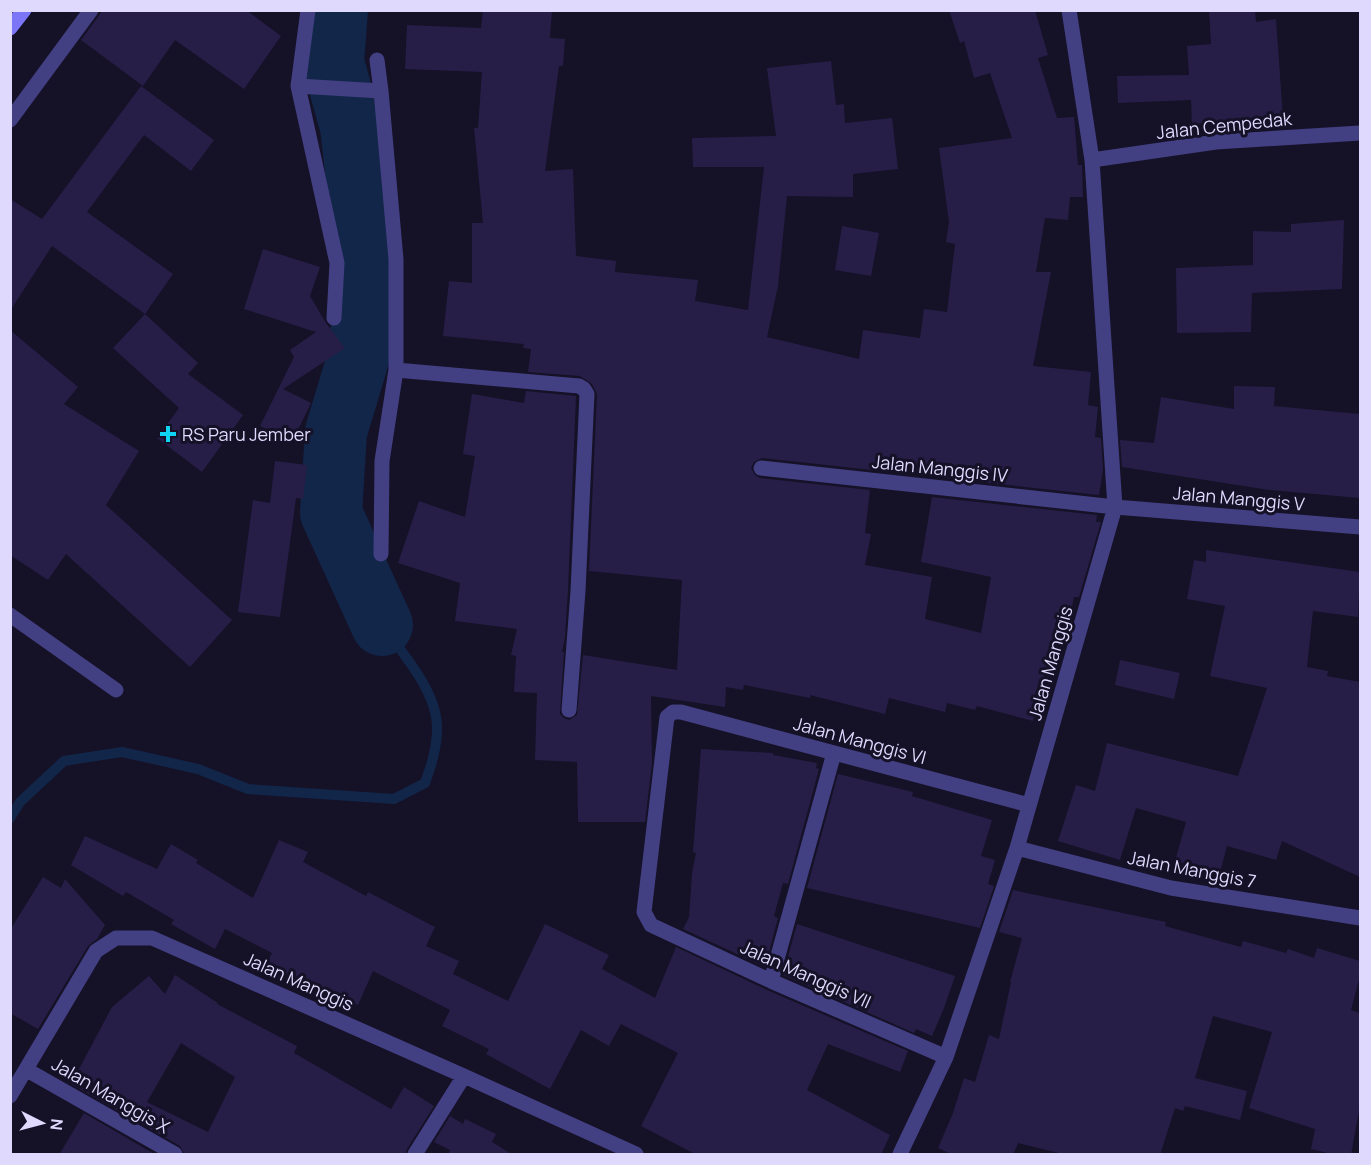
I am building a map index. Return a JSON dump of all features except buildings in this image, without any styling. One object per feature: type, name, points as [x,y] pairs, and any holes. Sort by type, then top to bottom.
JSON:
[{"type":"main road","points":[[10,28],[24,10]]},
{"type":"street","points":[[10,120],[91,10]]},
{"type":"street","points":[[308,10],[305,86],[337,263],[334,318]]},
{"type":"street","name":"Jalan Manggis","points":[[900,1155],[946,1057],[1017,848],[1115,507],[1092,160],[1069,10]]},
{"type":"street","points":[[377,60],[376,91],[396,259],[396,370],[382,461],[381,554]]},
{"type":"street","points":[[305,86],[376,91]]},
{"type":"street","name":"Jalan Cempedak","points":[[1092,160],[1216,142],[1360,133]]},
{"type":"street","points":[[396,370],[579,386],[587,394],[578,591],[569,710]]},
{"type":"street","name":"Jalan Manggis IV","points":[[761,468],[1115,507]]},
{"type":"street","name":"Jalan Manggis V","points":[[1115,507],[1360,527]]},
{"type":"street","points":[[10,615],[116,690]]},
{"type":"street","name":"Jalan Manggis VI","points":[[651,925],[644,912],[667,717],[673,712],[681,712],[1029,804]]},
{"type":"street","points":[[771,981],[834,753]]},
{"type":"street","name":"Jalan Manggis 7","points":[[1017,848],[1171,888],[1360,918]]},
{"type":"street","name":"Jalan Manggis VII","points":[[651,925],[771,981],[946,1057]]},
{"type":"street","name":"Jalan Manggis","points":[[10,1096],[96,951],[116,939],[152,938],[636,1155]]},
{"type":"street","name":"Jalan Manggis X","points":[[27,1070],[175,1155]]},
{"type":"street","points":[[415,1155],[464,1076]]},
{"type":"waterway","points":[[337,10],[333,62],[351,127],[366,259],[360,352],[336,432],[331,513],[382,625]]},
{"type":"waterway","points":[[10,818],[20,802],[64,761],[122,752],[198,769],[248,789],[394,799],[425,783],[436,743],[436,715],[425,687],[382,625]]},
{"type":"place","name":"RS Paru Jember","points":[[168,434]]}]
